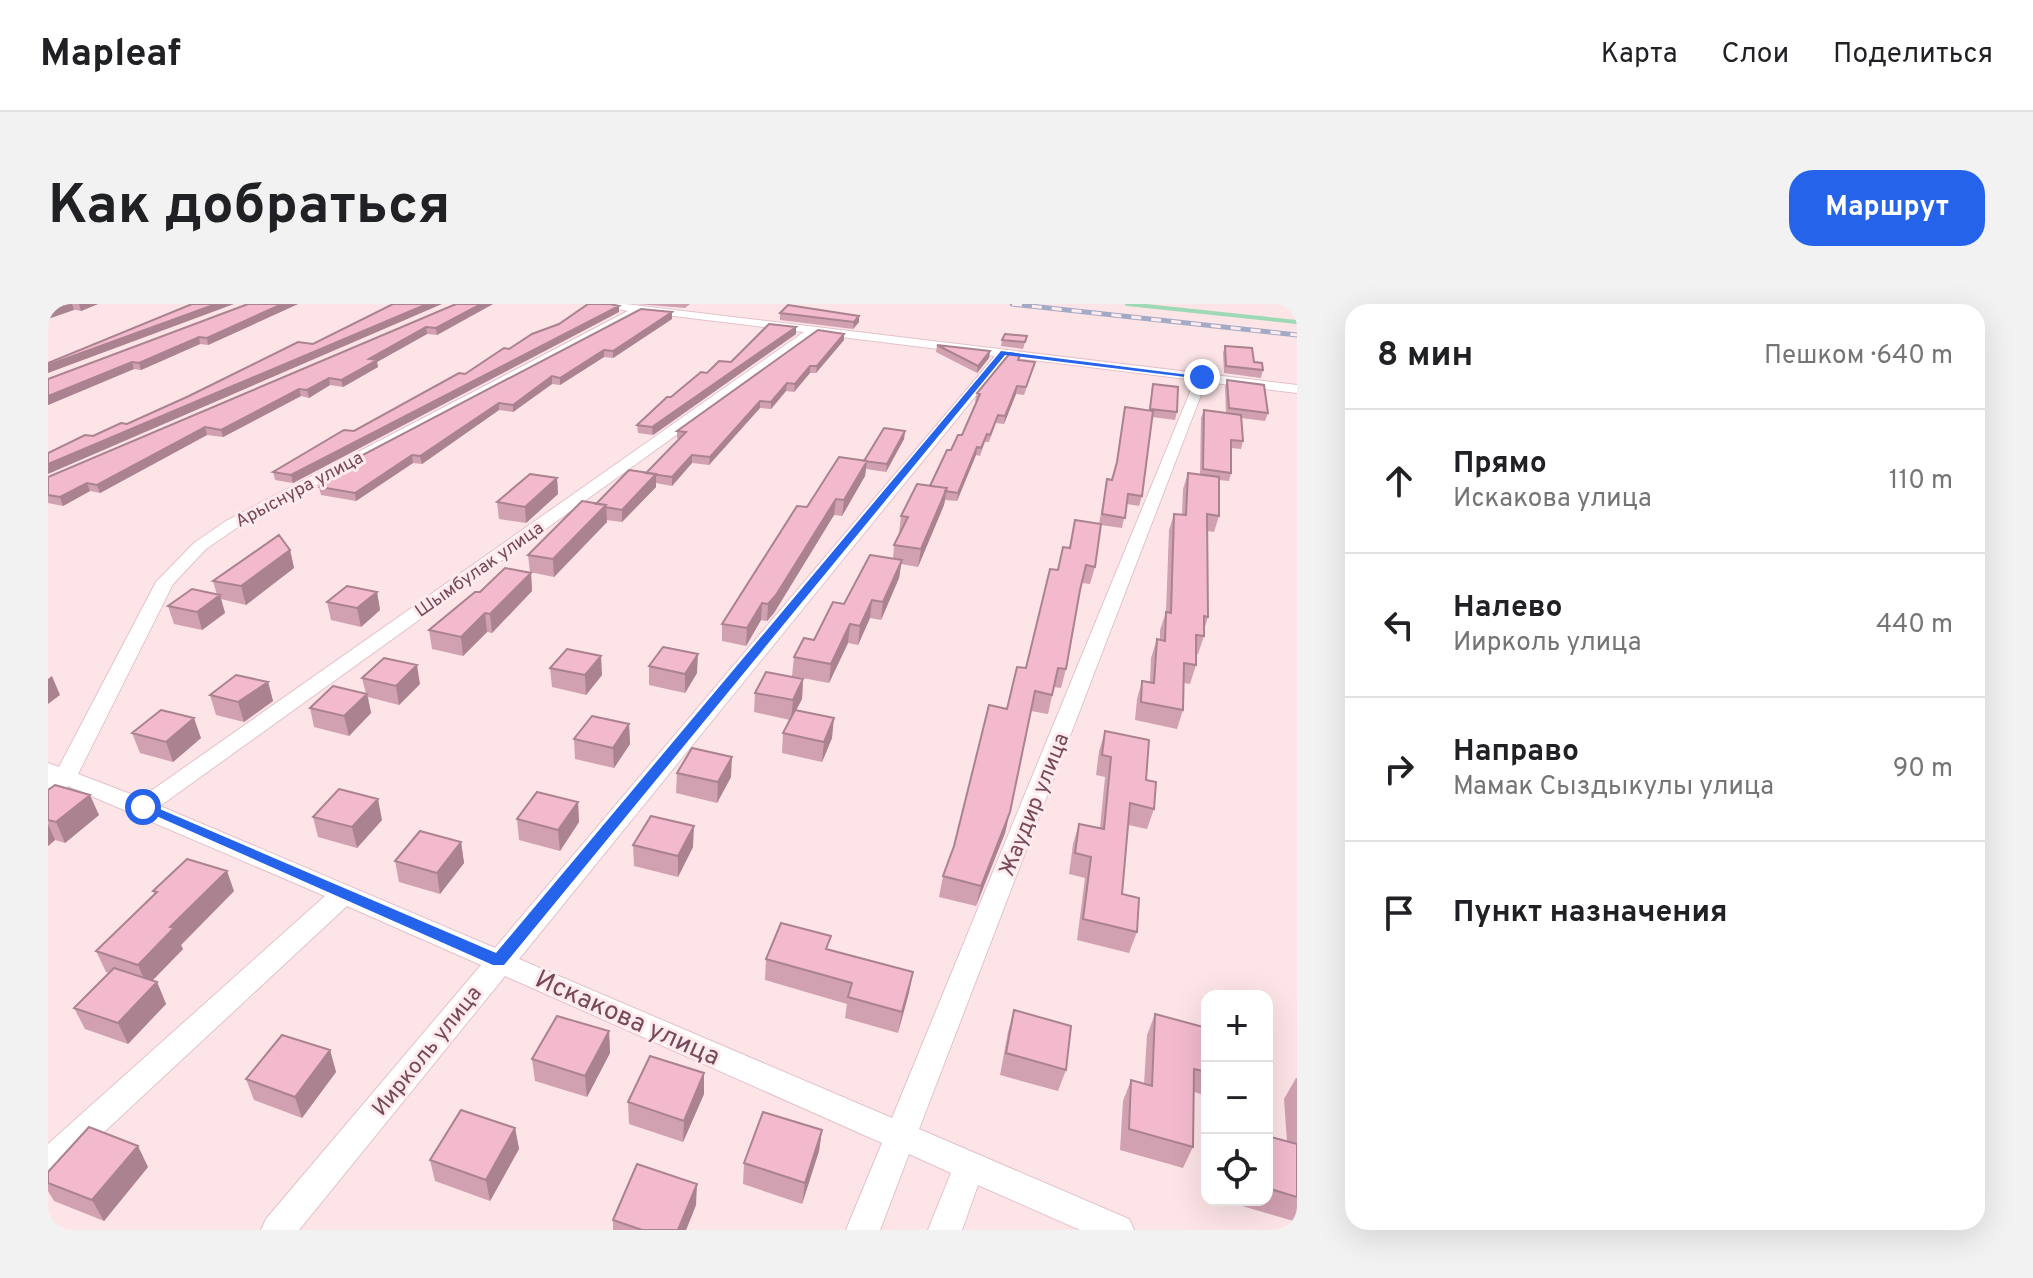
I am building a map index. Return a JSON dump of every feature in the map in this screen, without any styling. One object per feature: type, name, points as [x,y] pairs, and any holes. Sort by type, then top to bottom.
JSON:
[{"type":"street","points":[[599,304],[1297,389]]},
{"type":"street","name":"Арыснура улица","points":[[54,779],[165,582],[200,546],[232,524],[639,309]]},
{"type":"street","name":"Шымбулак улица","points":[[143,807],[815,330]]},
{"type":"street","name":"Иирколь улица","points":[[278,1230],[1004,353]]},
{"type":"street","name":"Жаудир улица","points":[[863,1230],[1202,377]]},
{"type":"street","name":"Искакова улица","points":[[54,779],[143,807],[1117,1230]]},
{"type":"street","points":[[48,1164],[344,894]]},
{"type":"street","points":[[945,1230],[969,1167]]},
{"type":"building","points":[[192,304],[216,304],[48,365],[48,363]]},
{"type":"building","points":[[248,304],[282,304],[207,338],[199,337],[48,396],[48,379]]},
{"type":"building","points":[[393,304],[427,304],[48,464],[48,453],[85,435],[93,436],[121,423],[127,424],[298,342],[313,344]]},
{"type":"building","points":[[456,304],[481,304],[436,328],[426,327],[369,359],[377,360],[341,380],[329,378],[307,390],[299,389],[221,430],[205,427],[97,485],[87,483],[60,497],[48,495],[48,477]]},
{"type":"building","points":[[588,304],[619,306],[291,475],[273,472],[344,430],[354,431],[459,373],[465,374],[504,348],[509,349],[532,334],[559,324]]},
{"type":"building","points":[[788,305],[859,316],[854,322],[780,313]]},
{"type":"building","points":[[641,309],[672,312],[613,351],[604,350],[560,378],[552,376],[513,405],[499,403],[420,456],[412,455],[355,493],[320,487],[329,481],[317,479]]},
{"type":"building","points":[[769,324],[796,327],[652,427],[637,425],[667,397],[701,372],[707,373],[719,361],[731,362]]},
{"type":"building","points":[[818,330],[844,334],[817,366],[810,366],[795,384],[787,383],[771,402],[760,401],[710,457],[692,455],[672,477],[646,473],[686,432],[677,431]]},
{"type":"building","points":[[1005,334],[1027,336],[1025,342],[1002,340]]},
{"type":"building","points":[[937,345],[990,351],[978,366]]},
{"type":"building","points":[[1225,346],[1252,348],[1254,362],[1262,363],[1263,370],[1226,366]]},
{"type":"building","points":[[1010,353],[1020,355],[1018,360],[1035,362],[1026,387],[1017,386],[1005,416],[998,415],[990,435],[987,434],[981,448],[977,447],[958,493],[930,486],[947,450],[951,450],[958,435],[962,435],[980,394],[977,393]]},
{"type":"building","points":[[1227,380],[1264,385],[1268,413],[1229,408]]},
{"type":"building","points":[[1153,384],[1178,387],[1177,412],[1150,409]]},
{"type":"building","points":[[1125,407],[1153,411],[1142,496],[1128,494],[1125,518],[1102,514],[1107,479],[1112,480],[1117,462]]},
{"type":"building","points":[[1204,410],[1241,415],[1243,441],[1231,440],[1231,473],[1203,469]]},
{"type":"building","points":[[884,428],[905,431],[887,464],[864,461]]},
{"type":"building","points":[[839,457],[867,461],[844,500],[836,499],[776,595],[768,604],[762,603],[747,628],[722,624],[797,506],[807,507]]},
{"type":"building","points":[[629,470],[656,474],[622,510],[596,504]]},
{"type":"building","points":[[1188,473],[1219,477],[1219,516],[1207,514],[1208,617],[1204,616],[1204,636],[1196,635],[1196,665],[1184,663],[1183,710],[1141,702],[1142,681],[1154,683],[1157,639],[1165,641],[1166,612],[1171,613],[1174,514],[1186,515]]},
{"type":"building","points":[[530,474],[557,478],[525,507],[497,502]]},
{"type":"building","points":[[917,484],[947,488],[921,549],[894,545],[908,517],[901,516]]},
{"type":"building","points":[[582,501],[606,505],[553,559],[528,555]]},
{"type":"building","points":[[1075,520],[1101,524],[1095,567],[1086,565],[1066,669],[1058,668],[1052,695],[1035,691],[1010,812],[981,886],[943,876],[954,846],[989,705],[1007,709],[1017,667],[1026,668],[1050,569],[1058,570],[1063,547],[1070,548]]},
{"type":"building","points":[[279,535],[290,550],[241,586],[213,581]]},
{"type":"building","points":[[870,555],[902,560],[883,602],[872,600],[860,626],[850,624],[831,664],[794,657],[804,638],[814,640],[833,602],[844,604]]},
{"type":"building","points":[[505,568],[531,573],[490,614],[485,613],[461,637],[429,630],[475,592],[480,592]]},
{"type":"building","points":[[347,586],[377,592],[357,608],[327,602]]},
{"type":"building","points":[[192,589],[220,595],[197,612],[168,606]]},
{"type":"building","points":[[663,647],[698,654],[685,674],[649,666]]},
{"type":"building","points":[[567,649],[601,656],[585,675],[550,668]]},
{"type":"building","points":[[384,658],[417,665],[396,686],[362,678]]},
{"type":"building","points":[[766,672],[803,679],[793,700],[755,693]]},
{"type":"building","points":[[236,675],[268,682],[238,702],[210,695]]},
{"type":"building","points":[[333,686],[367,694],[344,716],[310,708]]},
{"type":"building","points":[[161,710],[194,718],[166,742],[132,733]]},
{"type":"building","points":[[795,710],[834,718],[824,742],[783,733]]},
{"type":"building","points":[[592,716],[629,724],[613,748],[574,739]]},
{"type":"building","points":[[1105,731],[1149,740],[1146,780],[1156,782],[1154,809],[1130,803],[1122,894],[1139,898],[1137,932],[1083,919],[1091,857],[1075,853],[1079,824],[1104,829],[1111,757],[1102,755]]},
{"type":"building","points":[[692,748],[732,757],[718,782],[677,773]]},
{"type":"building","points":[[55,785],[90,795],[56,822],[48,820],[48,790]]},
{"type":"building","points":[[339,789],[378,799],[352,827],[313,817]]},
{"type":"building","points":[[537,792],[578,802],[558,830],[517,819]]},
{"type":"building","points":[[651,816],[694,826],[678,856],[633,845]]},
{"type":"building","points":[[420,831],[461,842],[437,873],[395,861]]},
{"type":"building","points":[[187,859],[227,871],[170,927],[174,928],[138,965],[96,951],[157,892],[153,891]]},
{"type":"building","points":[[781,923],[831,936],[826,949],[913,972],[902,1012],[848,997],[852,983],[766,959]]},
{"type":"building","points":[[114,968],[157,982],[118,1023],[74,1008]]},
{"type":"building","points":[[1014,1010],[1071,1026],[1066,1070],[1006,1053]]},
{"type":"building","points":[[1155,1014],[1201,1026],[1201,1071],[1194,1069],[1193,1147],[1129,1129],[1131,1080],[1152,1086]]},
{"type":"building","points":[[557,1016],[609,1031],[585,1076],[532,1059]]},
{"type":"building","points":[[282,1035],[330,1050],[295,1097],[246,1079]]},
{"type":"building","points":[[650,1056],[704,1073],[684,1121],[628,1102]]},
{"type":"building","points":[[461,1110],[515,1128],[486,1180],[430,1160]]},
{"type":"building","points":[[763,1112],[822,1130],[805,1183],[744,1163]]},
{"type":"building","points":[[89,1127],[138,1146],[92,1200],[48,1183],[48,1172]]},
{"type":"building","points":[[1273,1138],[1297,1144],[1297,1197],[1273,1190]]},
{"type":"building","points":[[637,1164],[697,1184],[678,1230],[642,1230],[613,1220]]},
{"type":"waterway","points":[[1127,304],[1297,322]]},
{"type":"railway","points":[[1012,304],[1297,335]]},
{"type":"route","points":[[143,807],[499,961],[1004,353],[1202,377]]}]
